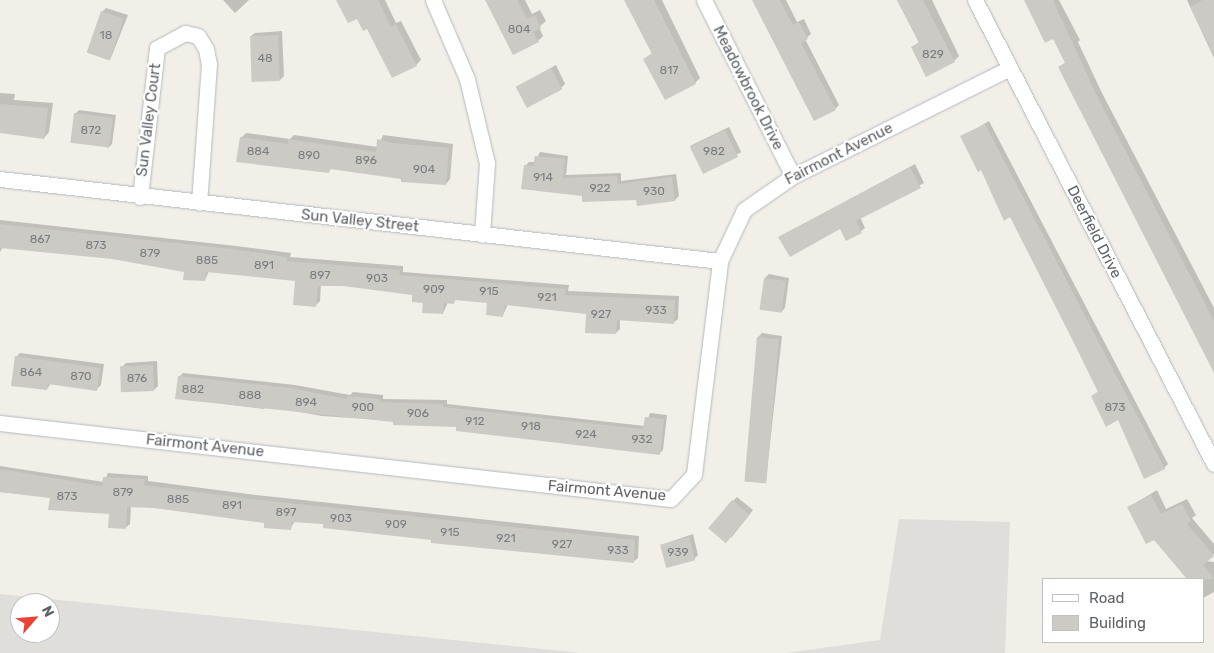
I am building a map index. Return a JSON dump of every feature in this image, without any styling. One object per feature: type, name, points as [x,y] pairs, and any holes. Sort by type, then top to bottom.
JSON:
[{"type":"street","points":[[433,0],[467,79],[487,163],[482,235]]},
{"type":"street","name":"Meadowbrook Drive","points":[[704,0],[793,176]]},
{"type":"street","name":"Deerfield Drive","points":[[975,0],[1214,464]]},
{"type":"street","name":"Sun Valley Court","points":[[140,197],[157,48],[185,33],[198,36],[206,50],[209,64],[198,203]]},
{"type":"street","name":"Fairmont Avenue","points":[[0,423],[671,499],[694,474],[720,261],[744,210],[793,176],[1010,68]]},
{"type":"street","name":"Sun Valley Street","points":[[0,178],[140,197],[720,261]]},
{"type":"shaded area","points":[[899,519],[1010,522],[1005,653],[786,653],[880,640]]},
{"type":"shaded area","points":[[0,594],[10,595],[10,643],[60,643],[60,600],[581,653],[0,653]]},
{"type":"building","points":[[336,0],[378,0],[391,27],[396,24],[417,66],[392,78],[367,29],[363,31],[357,19],[348,23]]},
{"type":"building","points":[[485,0],[517,0],[527,19],[535,15],[541,28],[533,32],[539,42],[513,55]]},
{"type":"building","points":[[624,0],[654,0],[696,84],[665,100],[643,59],[652,54]]},
{"type":"building","points":[[752,0],[780,0],[793,25],[799,22],[808,39],[801,43],[836,110],[814,121]]},
{"type":"building","points":[[897,0],[923,0],[955,62],[926,77],[911,47],[919,43]]},
{"type":"building","points":[[1024,0],[1053,0],[1097,96],[1214,321],[1214,373],[1058,67],[1065,63],[1053,39],[1045,43]]},
{"type":"building","points":[[1203,0],[1214,0],[1214,55],[1190,7]]},
{"type":"building","points":[[101,11],[124,19],[109,60],[87,53]]},
{"type":"building","points":[[278,35],[280,81],[252,82],[250,36]]},
{"type":"building","points":[[551,68],[562,89],[527,108],[516,87]]},
{"type":"building","points":[[0,104],[48,108],[44,139],[0,133]]},
{"type":"building","points":[[74,113],[113,118],[109,148],[70,143]]},
{"type":"building","points":[[985,124],[1165,469],[1144,479],[1118,420],[1106,427],[1091,396],[1098,392],[1072,339],[1010,217],[1004,221],[981,170],[978,172],[960,136]]},
{"type":"building","points":[[725,130],[738,157],[703,174],[690,147]]},
{"type":"building","points":[[240,137],[288,144],[288,139],[376,152],[377,139],[392,143],[449,148],[446,185],[401,182],[401,179],[330,169],[329,173],[236,162]]},
{"type":"building","points":[[535,156],[565,159],[563,178],[617,176],[618,184],[672,177],[675,201],[637,206],[636,200],[582,202],[582,196],[521,189],[524,165],[533,166]]},
{"type":"building","points":[[910,167],[921,188],[856,221],[862,233],[846,241],[840,229],[790,257],[778,237]]},
{"type":"building","points":[[0,224],[231,249],[287,257],[287,261],[400,270],[399,275],[566,289],[565,295],[675,300],[674,324],[617,320],[616,334],[585,333],[586,314],[505,305],[503,317],[486,315],[487,303],[455,300],[454,304],[444,303],[443,314],[422,313],[423,303],[412,302],[412,295],[343,286],[318,286],[316,307],[293,305],[295,281],[206,272],[205,281],[183,280],[184,272],[112,259],[0,248]]},
{"type":"building","points":[[764,278],[786,281],[781,313],[760,310]]},
{"type":"building","points":[[757,337],[779,339],[766,483],[744,481]]},
{"type":"building","points":[[15,356],[100,368],[97,391],[48,384],[47,390],[11,386]]},
{"type":"building","points":[[153,365],[154,391],[121,392],[120,366]]},
{"type":"building","points":[[178,376],[291,388],[347,399],[348,396],[380,399],[380,402],[443,404],[443,407],[643,429],[645,417],[664,419],[660,455],[456,431],[456,427],[393,425],[393,422],[175,399]]},
{"type":"building","points":[[0,469],[102,486],[103,477],[145,479],[144,485],[251,499],[635,540],[634,563],[431,543],[431,540],[323,528],[323,524],[292,522],[291,530],[264,528],[264,523],[155,508],[127,507],[126,529],[108,528],[109,514],[48,510],[50,498],[0,492]]},
{"type":"building","points":[[1151,495],[1161,514],[1182,504],[1191,521],[1187,524],[1214,556],[1203,565],[1214,579],[1186,578],[1154,540],[1146,544],[1127,507]]},
{"type":"building","points":[[732,500],[750,515],[726,543],[708,528]]},
{"type":"building","points":[[689,537],[695,560],[666,568],[660,545]]}]
